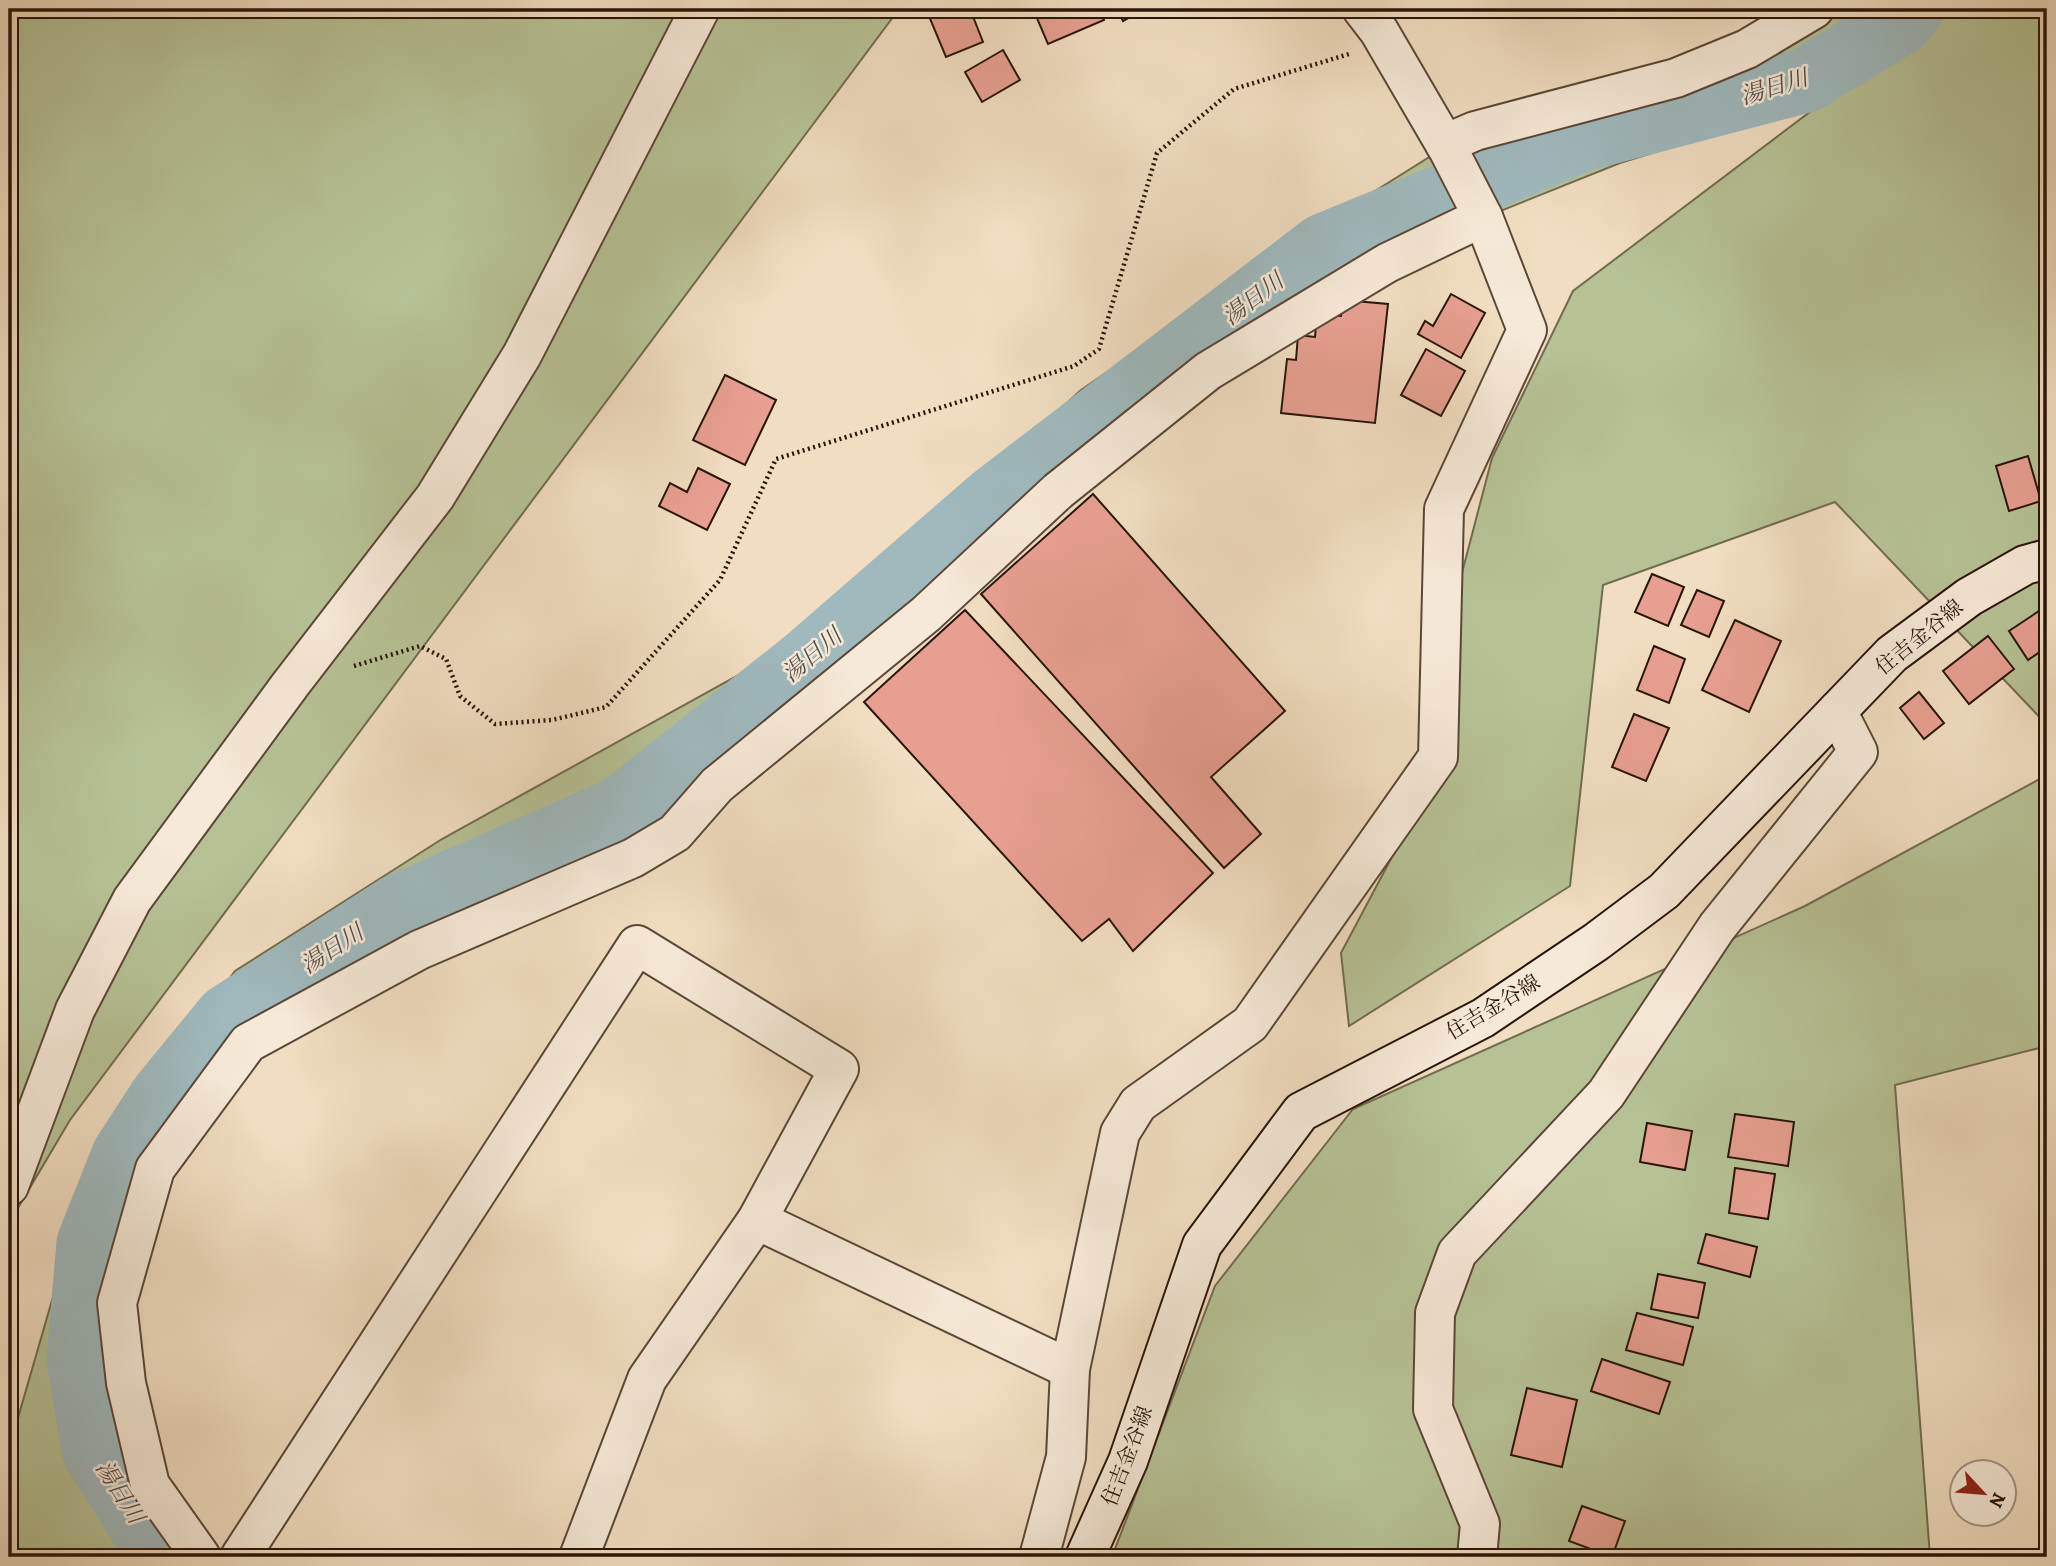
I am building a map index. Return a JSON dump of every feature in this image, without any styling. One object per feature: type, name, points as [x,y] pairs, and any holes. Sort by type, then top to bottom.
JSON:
[{"type":"street","points":[[9,1186],[75,1010],[132,900],[290,685],[435,496],[522,355],[699,9]]},
{"type":"street","points":[[1039,1557],[1066,1457],[1070,1369],[1120,1133],[1138,1104],[1250,1024],[1438,757],[1444,509],[1527,330],[1483,218],[1447,147],[1388,46],[1362,9]]},
{"type":"street","points":[[1447,147],[1475,131],[1676,78],[1747,49],[1814,9]]},
{"type":"street","points":[[201,1557],[150,1485],[125,1383],[117,1303],[155,1169],[248,1043],[419,950],[633,858],[675,834],[717,785],[926,614],[1058,491],[1208,371],[1387,263],[1483,218]]},
{"type":"street","name":"住吉金谷線","points":[[1085,1557],[1128,1461],[1202,1245],[1301,1112],[1483,1018],[1654,898],[1892,654],[1969,597],[2025,565],[2047,559]]},
{"type":"street","points":[[1477,1557],[1480,1524],[1433,1409],[1435,1313],[1457,1253],[1606,1094],[1717,927],[1858,752],[1837,711]]},
{"type":"street","points":[[240,1557],[637,944],[839,1069],[757,1220],[647,1379],[579,1557]]},
{"type":"street","points":[[757,1220],[1070,1369]]},
{"type":"path","points":[[290,685],[420,646],[446,659],[460,696],[495,724],[552,720],[606,707],[720,580],[776,459],[1074,366],[1099,349],[1157,153],[1234,89],[1325,59],[1388,46]]},
{"type":"green space","points":[[9,9],[899,9],[70,1120],[9,1223]]},
{"type":"green space","points":[[1841,9],[1931,9],[1778,114],[1620,163],[1473,222],[1081,473],[647,824],[240,1034],[102,1327],[184,1557],[9,1557],[9,1449],[92,1162],[235,971],[442,839],[818,631],[1081,390],[1308,233],[1463,136],[1789,38]]},
{"type":"green space","points":[[1946,9],[2047,9],[2047,725],[1835,502],[1603,585],[1570,886],[1349,1026],[1341,953],[1444,759],[1440,657],[1492,458],[1573,291]]},
{"type":"green space","points":[[2047,775],[2047,1046],[1895,1085],[1930,1557],[1112,1557],[1215,1286],[1353,1109],[1805,906]]},
{"type":"building","points":[[926,9],[970,9],[983,42],[946,57]]},
{"type":"building","points":[[1033,9],[1099,9],[1104,20],[1048,44]]},
{"type":"building","points":[[1117,9],[1144,9],[1123,21]]},
{"type":"building","points":[[1003,50],[1020,80],[982,102],[965,72]]},
{"type":"building","points":[[1451,294],[1485,313],[1461,358],[1418,334],[1425,321],[1433,326]]},
{"type":"building","points":[[1343,300],[1388,304],[1375,423],[1281,413],[1287,359],[1296,360],[1298,335],[1315,337],[1317,314],[1341,316]]},
{"type":"building","points":[[1426,349],[1465,371],[1441,416],[1401,395]]},
{"type":"building","points":[[725,375],[776,400],[745,465],[693,440]]},
{"type":"building","points":[[2028,456],[2041,501],[2009,511],[1996,466]]},
{"type":"building","points":[[698,468],[730,484],[707,530],[659,506],[670,483],[687,492]]},
{"type":"building","points":[[1093,494],[1285,711],[1211,777],[1261,834],[1224,868],[981,594]]},
{"type":"building","points":[[1652,574],[1684,587],[1668,626],[1635,612]]},
{"type":"building","points":[[1697,590],[1724,601],[1709,637],[1681,625]]},
{"type":"building","points":[[965,610],[1213,873],[1133,951],[1109,919],[1082,941],[864,702]]},
{"type":"building","points":[[2039,611],[2047,623],[2047,647],[2028,660],[2009,631]]},
{"type":"building","points":[[1735,620],[1781,641],[1749,712],[1702,690]]},
{"type":"building","points":[[1988,636],[2014,669],[1969,704],[1943,671]]},
{"type":"building","points":[[1654,646],[1685,659],[1669,703],[1637,690]]},
{"type":"building","points":[[1919,692],[1944,723],[1924,739],[1900,708]]},
{"type":"building","points":[[1634,714],[1669,728],[1646,781],[1612,767]]},
{"type":"building","points":[[1735,1114],[1794,1122],[1788,1166],[1728,1157]]},
{"type":"building","points":[[1647,1123],[1692,1131],[1685,1170],[1640,1162]]},
{"type":"building","points":[[1735,1168],[1775,1174],[1768,1219],[1729,1213]]},
{"type":"building","points":[[1706,1234],[1757,1247],[1750,1277],[1698,1263]]},
{"type":"building","points":[[1658,1274],[1705,1283],[1698,1318],[1651,1309]]},
{"type":"building","points":[[1637,1313],[1693,1327],[1683,1365],[1626,1350]]},
{"type":"building","points":[[1602,1359],[1670,1382],[1659,1414],[1591,1391]]},
{"type":"building","points":[[1527,1388],[1577,1400],[1562,1467],[1511,1455]]},
{"type":"building","points":[[1582,1506],[1625,1521],[1612,1557],[1569,1541]]},
{"type":"waterway","name":"湯日川","points":[[161,1557],[94,1451],[79,1359],[89,1243],[124,1155],[163,1095],[227,1017],[397,907],[620,809],[805,662],[994,498],[1323,246],[1586,138],[1806,80],[1901,22],[1912,9]]}]
